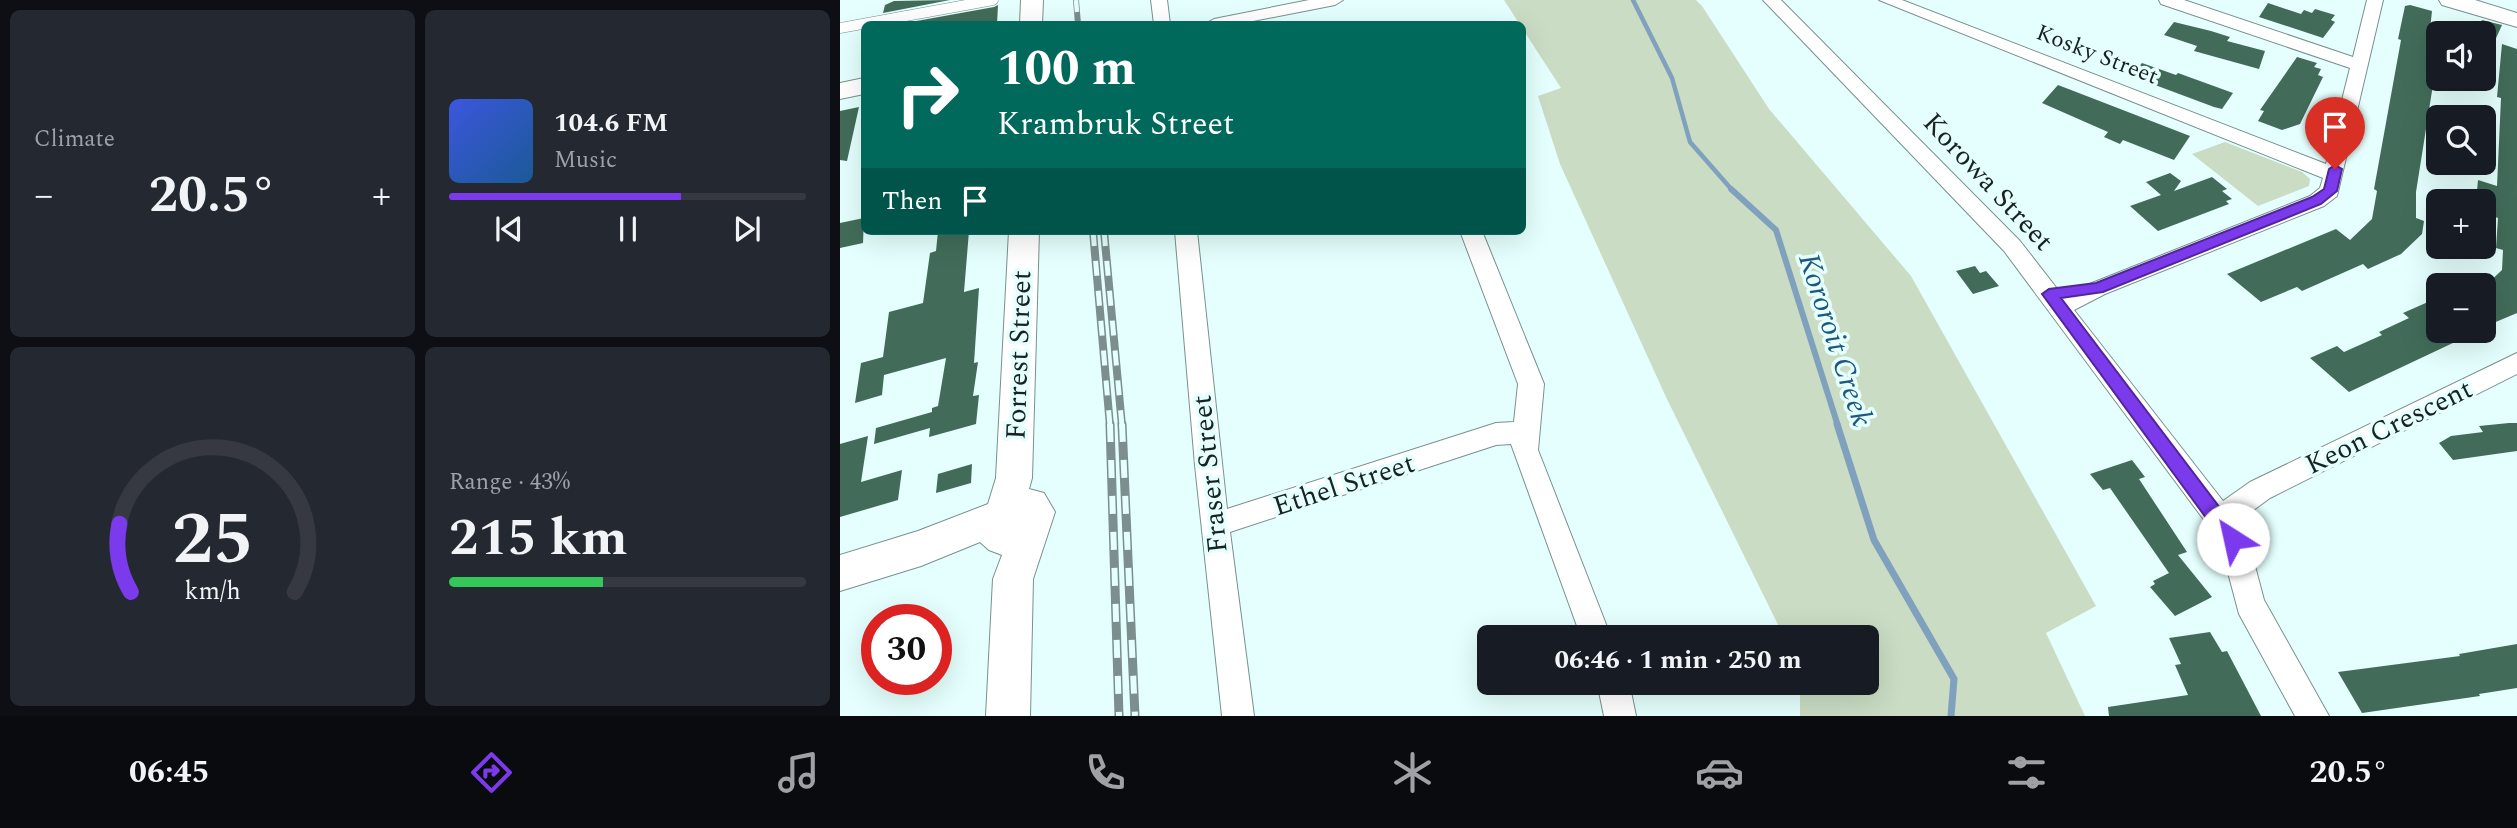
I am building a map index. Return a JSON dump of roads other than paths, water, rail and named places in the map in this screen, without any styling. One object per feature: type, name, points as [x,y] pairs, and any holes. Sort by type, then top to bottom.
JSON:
[{"type":"street","points":[[1031,21],[1032,0]]},
{"type":"street","points":[[1159,0],[1162,21]]},
{"type":"street","points":[[1229,21],[1335,0]]},
{"type":"street","name":"Korowa Street","points":[[1771,0],[2012,246],[2214,511],[2236,547],[2250,604],[2313,716]]},
{"type":"street","name":"Kosky Street","points":[[1887,0],[2335,172]]},
{"type":"street","points":[[2167,0],[2359,65]]},
{"type":"street","points":[[2054,301],[2097,288],[2316,201],[2330,191],[2375,0]]},
{"type":"street","points":[[2450,0],[2517,20]]},
{"type":"street","points":[[840,91],[861,87]]},
{"type":"street","name":"Forrest Street","points":[[1008,716],[1013,579],[1010,516],[1024,235]]},
{"type":"street","name":"Fraser Street","points":[[1186,235],[1215,525],[1238,716]]},
{"type":"street","points":[[1473,235],[1531,384],[1534,401],[1523,436],[1592,625]]},
{"type":"street","name":"Keon Crescent","points":[[2214,511],[2517,363]]},
{"type":"street","name":"Ethel Street","points":[[1215,525],[1472,444],[1523,436]]},
{"type":"street","points":[[840,573],[1010,516]]},
{"type":"street","points":[[1616,695],[1620,716]]},
{"type":"lane","points":[[878,21],[993,0]]},
{"type":"lane","points":[[840,28],[861,24]]},
{"type":"waterway","name":"Kororoit Creek","points":[[1633,0],[1672,78],[1690,142],[1732,190]]},
{"type":"waterway","name":"Kororoit Creek","points":[[1732,190],[1776,230],[1838,426]]},
{"type":"waterway","name":"Kororoit Creek","points":[[1837,424],[1874,540],[1954,679],[1951,716]]},
{"type":"railway","points":[[1076,0],[1078,21]]},
{"type":"railway","points":[[1093,235],[1110,426]]},
{"type":"railway","points":[[1104,235],[1122,426]]},
{"type":"railway","points":[[1110,424],[1119,716]]},
{"type":"railway","points":[[1122,424],[1135,716]]}]
